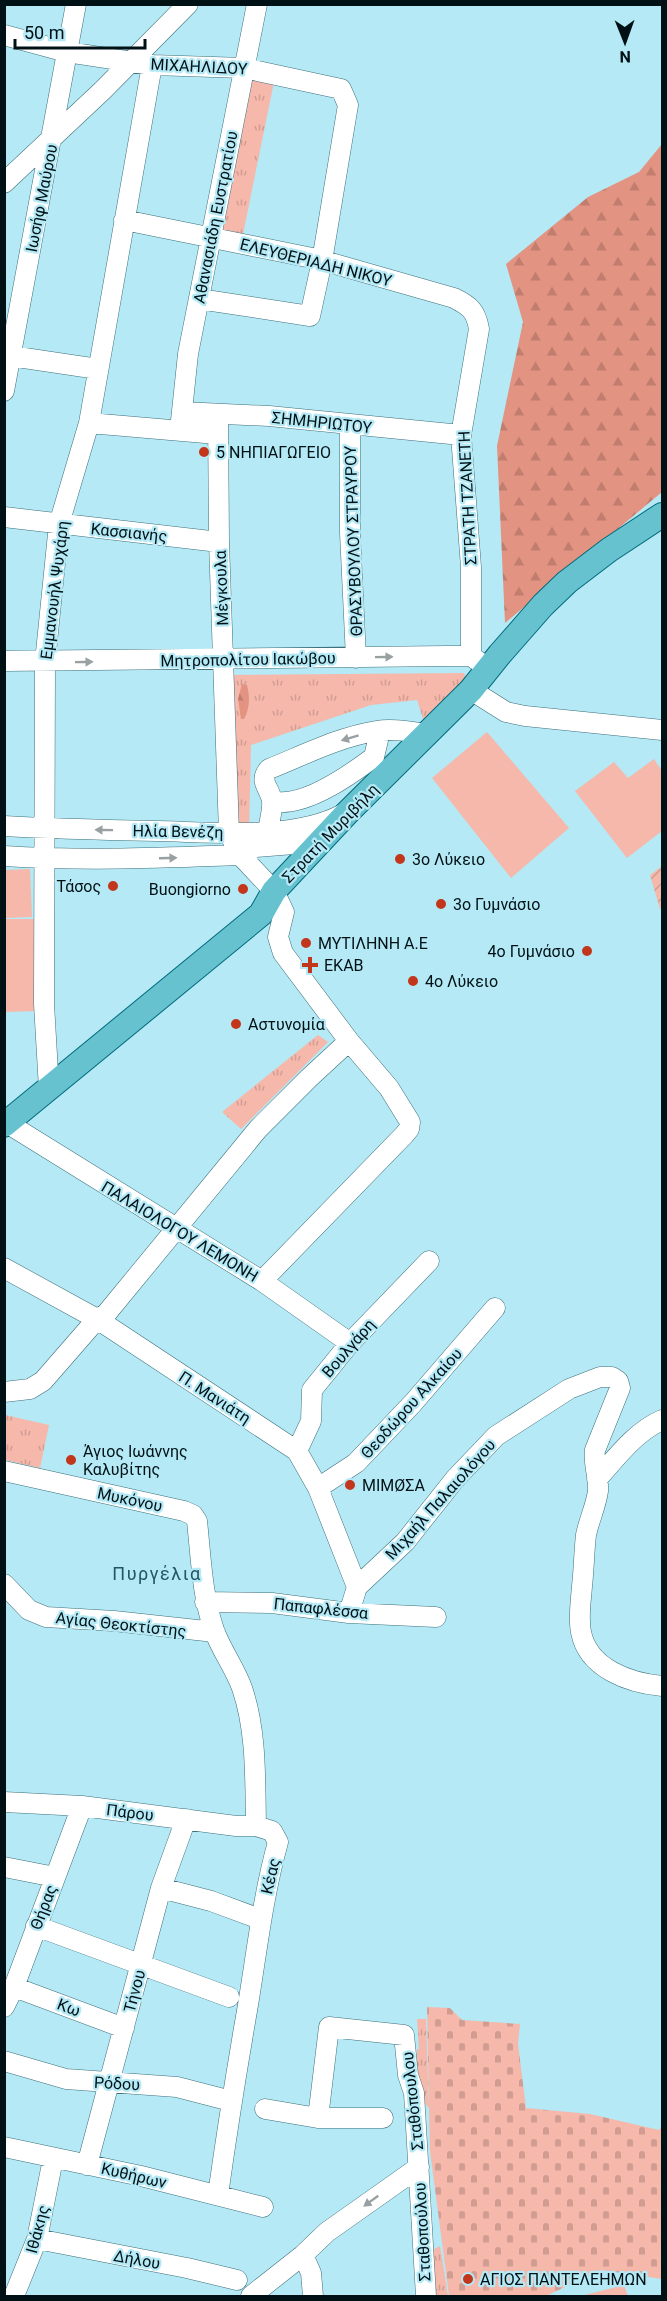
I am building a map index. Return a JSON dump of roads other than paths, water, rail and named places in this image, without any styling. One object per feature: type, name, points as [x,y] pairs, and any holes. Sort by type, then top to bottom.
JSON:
[{"type":"main road","name":"Στρατή Μυριβήλη","points":[[5,1124],[261,914],[274,891],[319,842],[471,690],[479,662],[522,627],[567,582],[653,521]]},
{"type":"street","name":"Ιωσήφ Μαύρου","points":[[4,391],[8,356],[52,138],[76,4]]},
{"type":"street","points":[[4,183],[52,138],[142,63],[188,4]]},
{"type":"street","name":"Αθανασιάδη Ευστρατίου","points":[[181,421],[188,354],[257,4]]},
{"type":"street","name":"ΜΙΧΑΗΛΙΔΟΥ","points":[[4,35],[67,52],[142,63],[244,68],[341,89],[348,105],[322,261]]},
{"type":"street","name":"Εμμανουήλ Ψυχάρη","points":[[49,1089],[44,1004],[45,662],[59,524],[89,423],[124,220],[142,63]]},
{"type":"street","name":"ΕΛΕΥΘΕΡΙΑΔΗ ΝΙΚΟΥ","points":[[124,220],[322,261],[454,298],[471,306]]},
{"type":"street","points":[[199,299],[310,316],[322,261]]},
{"type":"street","name":"ΣΤΡΑΤΗ ΤΖΑΝΕΤΗ","points":[[471,306],[477,315],[479,329],[461,435],[479,662]]},
{"type":"street","points":[[8,356],[98,369]]},
{"type":"street","name":"ΣΗΜΗΡΙΩΤΟΥ","points":[[89,423],[181,421],[218,424],[269,416],[461,435]]},
{"type":"street","name":"Μέγκουλα","points":[[218,424],[219,542],[229,833]]},
{"type":"street","name":"ΘΡΑΣΥΒΟΥΛΟΥ ΣΤΡΑΥΡΟΥ","points":[[350,425],[350,533],[356,658]]},
{"type":"street","name":"Κασσιανής","points":[[4,516],[219,542]]},
{"type":"street","name":"Μητροπολίτου Ιακώβου","points":[[4,662],[356,658],[479,662]]},
{"type":"street","points":[[471,690],[506,712],[525,716],[663,730]]},
{"type":"street","points":[[268,831],[272,801],[263,783],[269,769],[346,738],[377,730],[428,734]]},
{"type":"street","points":[[272,801],[285,802],[312,795],[347,776],[374,757],[378,740],[377,730]]},
{"type":"street","name":"Ηλία Βενέζη","points":[[4,826],[229,833],[290,830],[331,821],[348,812]]},
{"type":"street","points":[[229,833],[240,855],[256,847],[319,842]]},
{"type":"street","name":"Ηλία Βενέζη","points":[[4,856],[46,858],[240,855],[274,891]]},
{"type":"street","points":[[262,1281],[409,1130],[410,1122],[389,1088],[349,1041],[279,946],[278,937],[284,912],[274,891]]},
{"type":"street","points":[[4,1392],[30,1389],[44,1381],[97,1319],[106,1314],[258,1129],[349,1041]]},
{"type":"street","name":"ΠΑΛΑΙΟΛΟΓΟΥ ΛΕΜΟΝΗ","points":[[5,1124],[178,1227],[262,1281],[350,1343]]},
{"type":"street","name":"Βουλγάρη","points":[[297,1451],[311,1421],[312,1390],[350,1343],[429,1260]]},
{"type":"street","name":"Π. Μανιάτη","points":[[4,1268],[97,1319],[297,1451],[318,1488],[357,1587]]},
{"type":"street","name":"Θεοδώρου Αλκαίου","points":[[318,1488],[356,1463],[413,1403],[495,1308]]},
{"type":"street","name":"Μιχαήλ Παλαιολόγου","points":[[349,1613],[357,1587],[405,1542],[455,1479],[496,1436],[569,1389],[600,1377],[612,1377],[618,1381],[620,1388],[595,1450],[597,1479]]},
{"type":"street","points":[[663,1420],[647,1427],[639,1434],[597,1479],[597,1498],[586,1534],[580,1618],[581,1633],[589,1652],[605,1667],[625,1679],[663,1686]]},
{"type":"street","name":"Μυκόνου","points":[[6,1477],[184,1510],[193,1515],[197,1521],[206,1602]]},
{"type":"street","name":"Αγίας Θεοκτίστης","points":[[4,1584],[29,1610],[46,1617],[114,1621],[214,1632]]},
{"type":"street","points":[[206,1602],[214,1632],[242,1688],[251,1724],[254,1744],[256,1826]]},
{"type":"street","name":"Παπαφλέσσα","points":[[206,1602],[272,1603],[349,1613],[436,1617]]},
{"type":"street","name":"Πάρου","points":[[4,1802],[82,1806],[236,1826],[256,1826]]},
{"type":"street","name":"Θήρας","points":[[4,2007],[14,1987],[82,1806]]},
{"type":"street","name":"Τήνου","points":[[87,2165],[161,1888],[186,1819]]},
{"type":"street","name":"Κέας","points":[[218,2195],[260,1919],[278,1842],[272,1831],[256,1826]]},
{"type":"street","points":[[4,1868],[55,1877]]},
{"type":"street","points":[[161,1888],[211,1901],[260,1919]]},
{"type":"street","points":[[36,1926],[229,1997]]},
{"type":"street","name":"Κω","points":[[14,1987],[124,2028]]},
{"type":"street","name":"Σταθόπουλου","points":[[318,2118],[329,2027],[404,2035],[408,2075],[414,2093],[418,2167]]},
{"type":"street","name":"Ρόδου","points":[[4,2061],[66,2079],[177,2087],[231,2101]]},
{"type":"street","points":[[265,2109],[318,2118],[382,2118]]},
{"type":"street","name":"Κυθήρων","points":[[4,2147],[263,2207]]},
{"type":"street","name":"Ιθάκης","points":[[14,2296],[38,2239],[52,2159]]},
{"type":"street","points":[[251,2296],[303,2255],[327,2232],[418,2167]]},
{"type":"street","name":"Σταθοπούλου","points":[[418,2167],[426,2296]]},
{"type":"street","name":"Δήλου","points":[[38,2239],[237,2280]]},
{"type":"street","points":[[303,2255],[311,2273],[313,2296]]},
{"type":"place","name":"5 ΝΗΠΙΑΓΩΓΕΙΟ","points":[[204,452]]},
{"type":"place","name":"3ο Λύκειο","points":[[400,859]]},
{"type":"place","name":"Τάσος","points":[[113,886]]},
{"type":"place","name":"Buongiorno","points":[[243,889]]},
{"type":"place","name":"3ο Γυμνάσιο","points":[[441,904]]},
{"type":"place","name":"ΜΥΤΙΛΗΝΗ Α.Ε","points":[[306,943]]},
{"type":"place","name":"4ο Γυμνάσιο","points":[[587,951]]},
{"type":"place","name":"ΕΚΑΒ","points":[[310,965]]},
{"type":"place","name":"4ο Λύκειο","points":[[413,981]]},
{"type":"place","name":"Αστυνομία","points":[[236,1024]]},
{"type":"place","name":"Άγιος Ιωάννης Καλυβίτης","points":[[71,1460]]},
{"type":"place","name":"MIMØΣΑ","points":[[350,1485]]},
{"type":"place","name":"ΑΓΙΟΣ ΠΑΝΤΕΛΕΗΜΩΝ","points":[[468,2279]]},
{"type":"district","name":"Πυργέλια","points":[[157,1574]]}]
